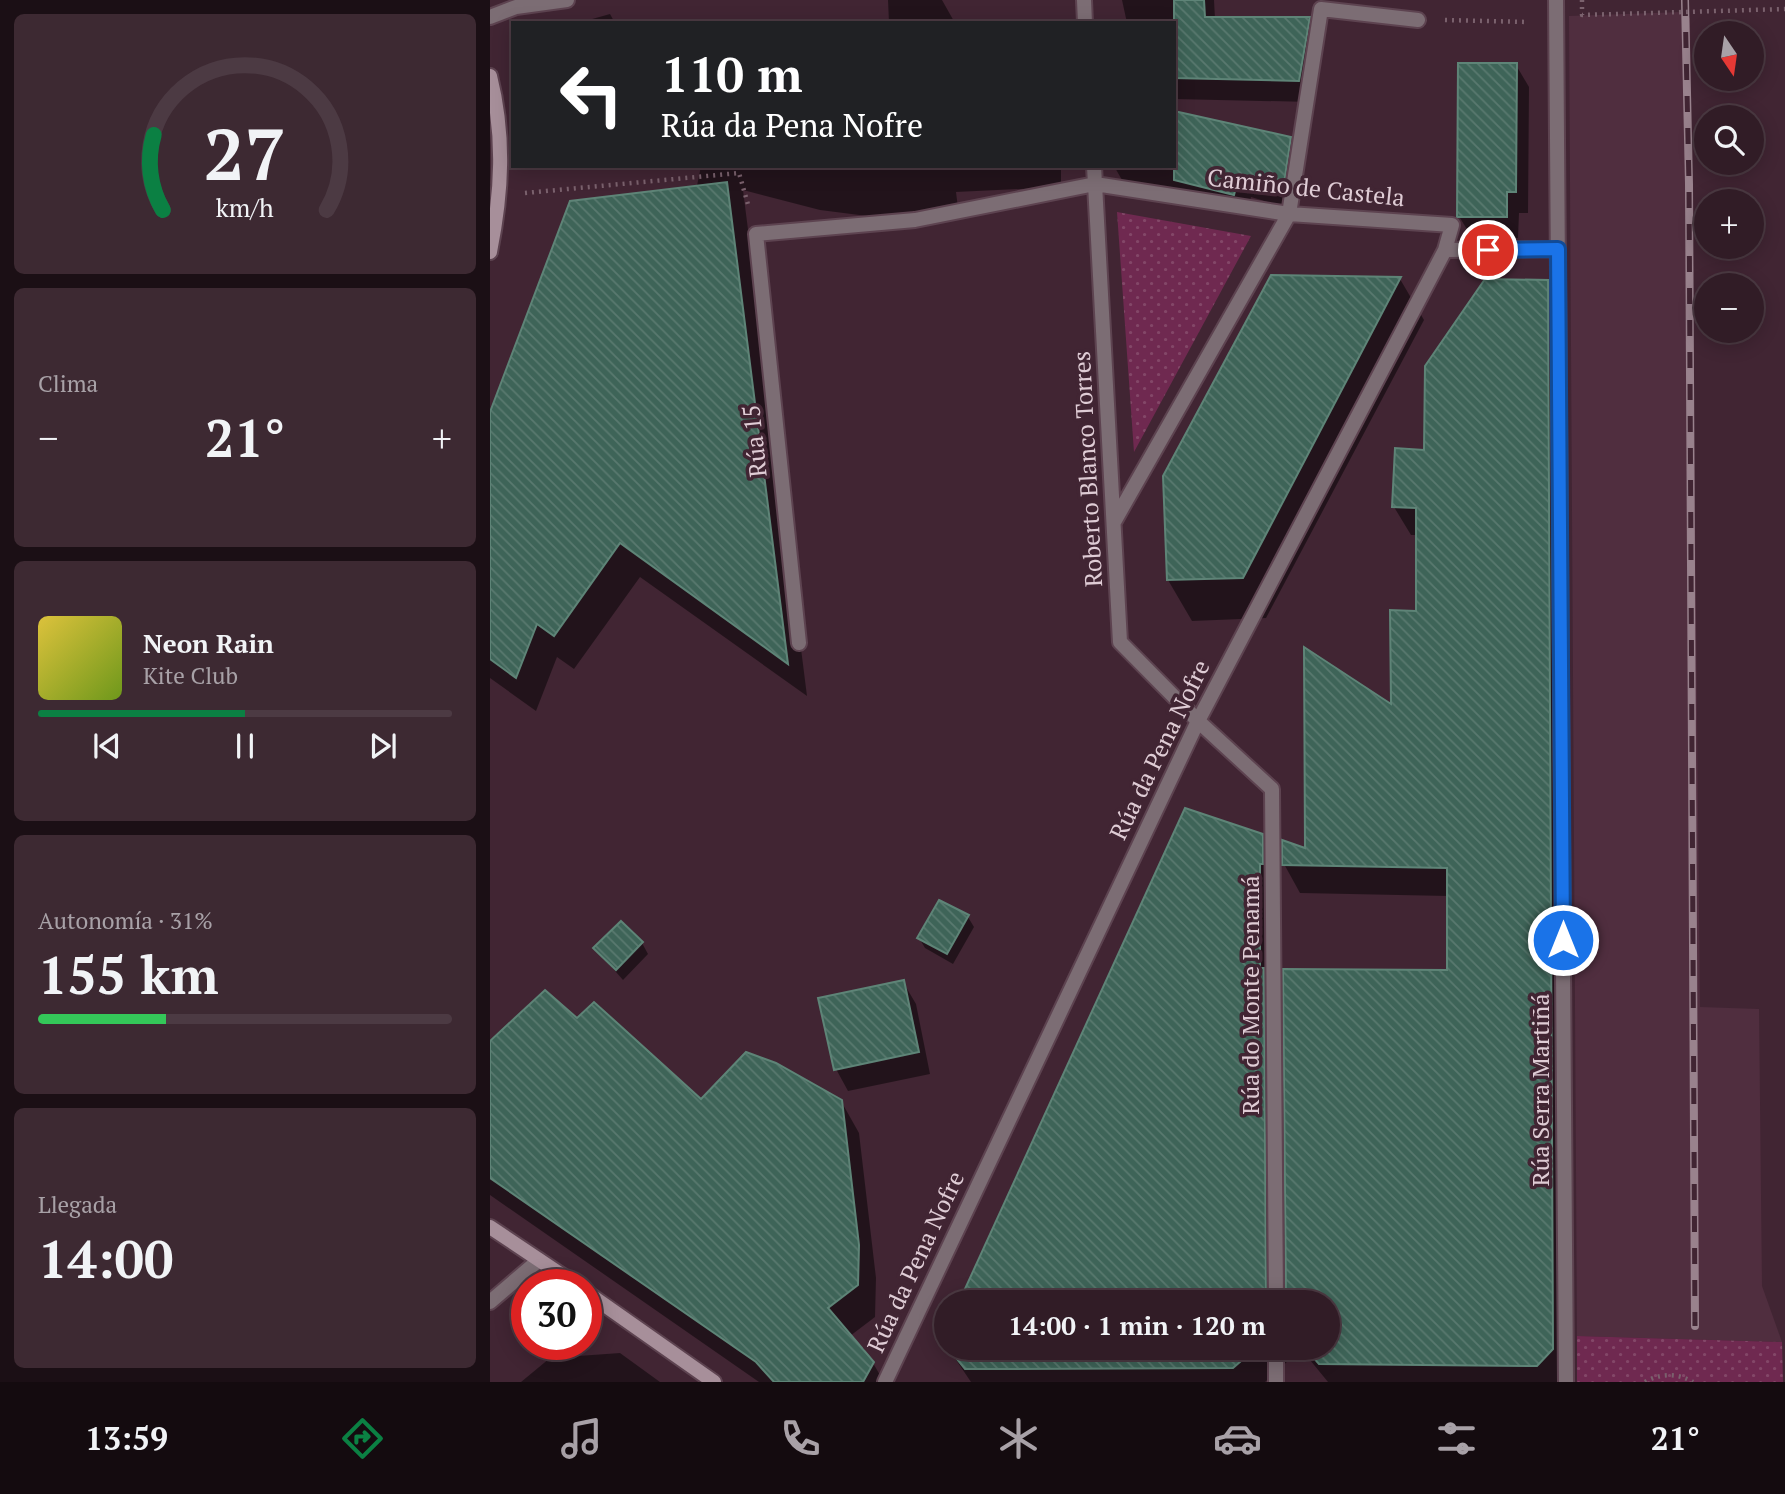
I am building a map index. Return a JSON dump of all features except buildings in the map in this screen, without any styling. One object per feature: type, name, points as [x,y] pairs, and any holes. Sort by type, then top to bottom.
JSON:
[{"type":"main road","points":[[490,76],[501,138],[500,195],[490,252]]},
{"type":"main road","points":[[490,1227],[552,1269]]},
{"type":"main road","points":[[602,1303],[714,1382]]},
{"type":"street","points":[[490,17],[516,6],[567,0]]},
{"type":"street","points":[[1084,0],[1085,21]]},
{"type":"street","name":"Rúa Serra Martiñá","points":[[1556,0],[1566,1382]]},
{"type":"street","points":[[1114,523],[1289,214],[1321,9],[1418,19]]},
{"type":"street","name":"Roberto Blanco Torres","points":[[1094,168],[1120,642],[1198,721]]},
{"type":"street","name":"Camiño de Castela","points":[[756,234],[915,220],[1096,184],[1289,214],[1452,225],[1445,250]]},
{"type":"street","name":"Rúa 15","points":[[756,234],[799,643]]},
{"type":"street","points":[[1445,250],[1558,249]]},
{"type":"street","name":"Rúa da Pena Nofre","points":[[885,1382],[1198,721],[1445,250]]},
{"type":"street","name":"Rúa do Monte Penamá","points":[[1198,721],[1272,789],[1276,1290]]},
{"type":"street","points":[[490,1303],[539,1260]]},
{"type":"street","points":[[1276,1360],[1276,1382]]},
{"type":"path","points":[[1582,0],[1582,15],[1785,9]]},
{"type":"path","points":[[1418,19],[1556,22]]},
{"type":"path","points":[[500,195],[739,173]]},
{"type":"path","points":[[1645,1382],[1664,1375],[1684,1377],[1693,1382]]},
{"type":"shaded area","points":[[1682,12],[1690,18],[1700,1007],[1759,1009],[1762,1286],[1782,1342],[1577,1336],[1569,16]]},
{"type":"shaded area","points":[[1117,212],[1251,236],[1134,452]]},
{"type":"shaded area","points":[[1577,1336],[1782,1342],[1783,1382],[1577,1382]]},
{"type":"railway","points":[[1685,0],[1689,184],[1695,1326]]},
{"type":"route","points":[[1488,250],[1558,249],[1563,940]]}]
